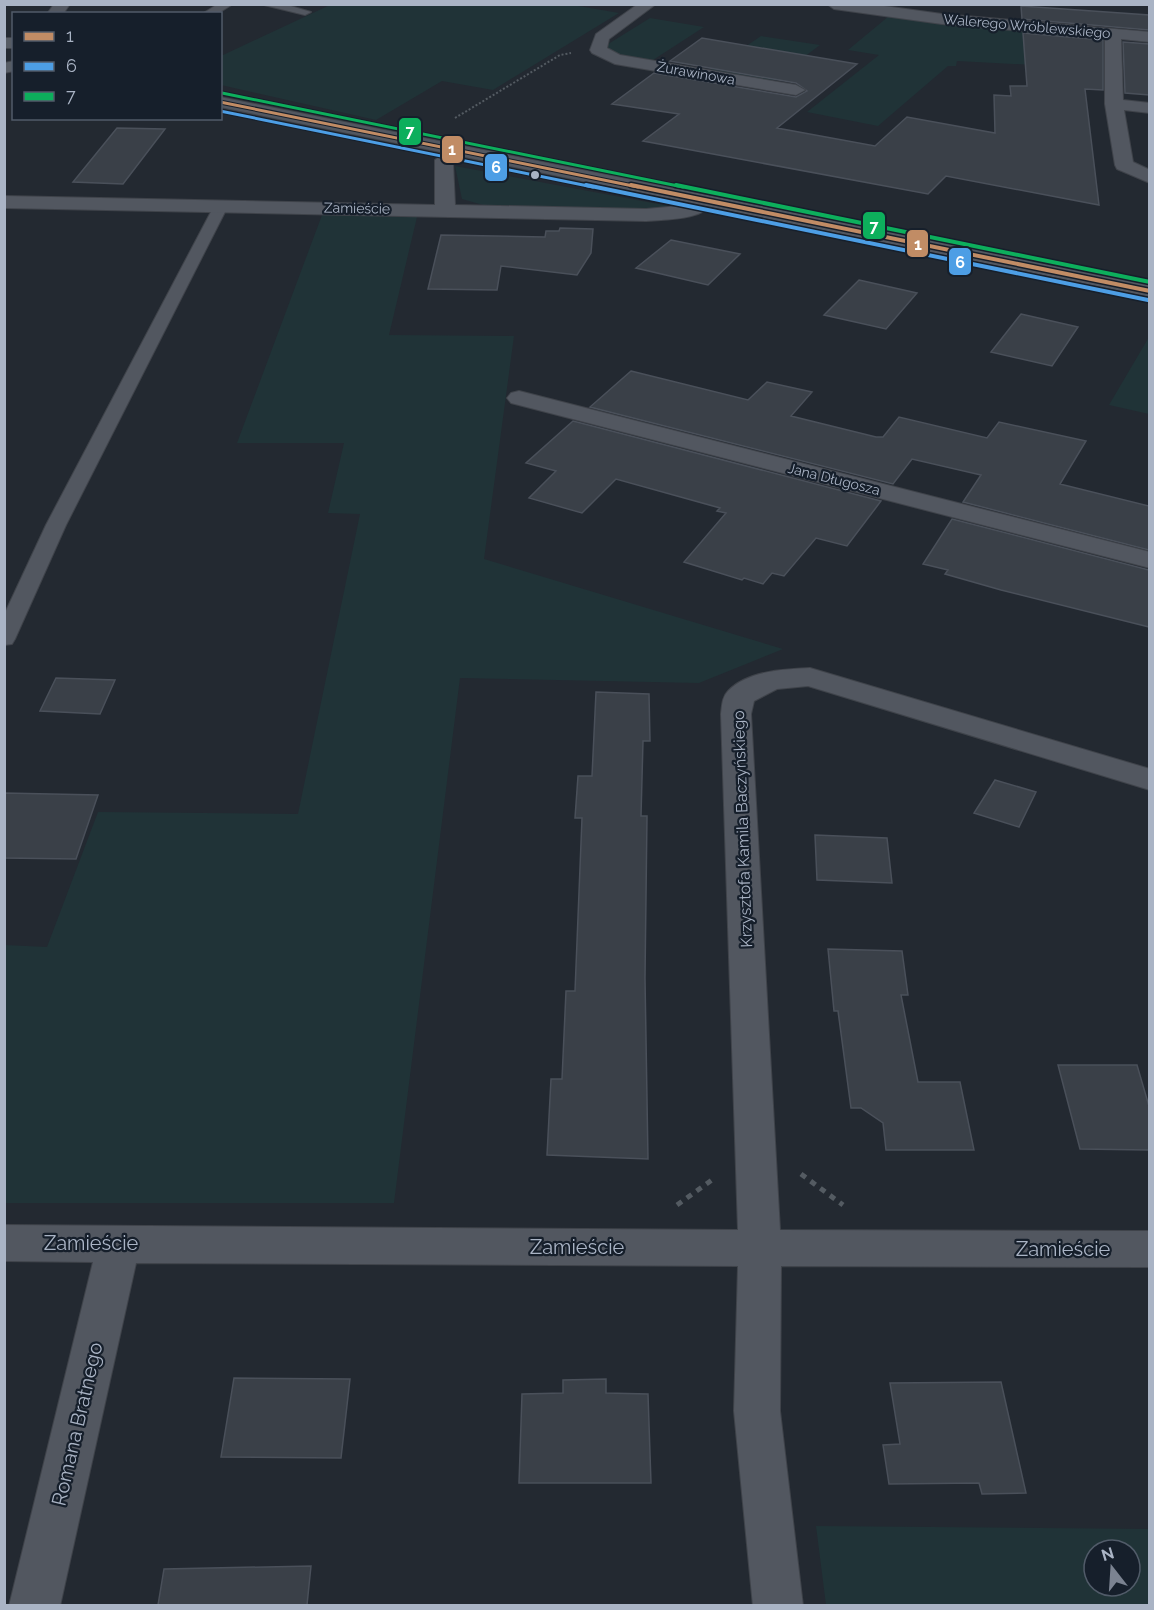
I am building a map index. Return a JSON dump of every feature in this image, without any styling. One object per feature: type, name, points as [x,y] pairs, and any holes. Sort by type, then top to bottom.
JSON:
[{"type":"street","points":[[598,50],[602,37],[649,4]]},
{"type":"street","name":"Walerego Wróblewskiego","points":[[834,4],[942,19],[1149,37]]},
{"type":"street","points":[[1113,34],[1114,104],[1124,165],[1149,177]]},
{"type":"street","name":"Żurawinowa","points":[[598,50],[615,59],[796,90]]},
{"type":"street","points":[[222,102],[1149,291]]},
{"type":"street","points":[[1114,104],[1149,108]]},
{"type":"street","points":[[442,210],[445,205],[444,160],[459,150]]},
{"type":"street","name":"Zamieście","points":[[4,202],[646,215],[683,212],[706,201]]},
{"type":"street","name":"Jana Długosza","points":[[519,398],[1149,560]]},
{"type":"street","name":"Krzysztofa Kamila Baczyńskiego","points":[[778,1605],[757,1411],[760,1247],[735,714],[739,697],[755,685],[781,678],[810,677],[1149,780]]},
{"type":"street","name":"Zamieście","points":[[4,1242],[404,1247],[1149,1249]]},
{"type":"street","name":"Romana Bratnego","points":[[34,1605],[119,1243]]},
{"type":"lane","points":[[211,12],[228,4]]},
{"type":"lane","points":[[265,4],[305,12]]},
{"type":"lane","points":[[4,639],[56,525],[221,206]]},
{"type":"path","points":[[447,123],[560,55],[598,50]]},
{"type":"path","points":[[796,1170],[849,1209],[856,1247]]},
{"type":"path","points":[[670,1247],[675,1207],[720,1175]]},
{"type":"green space","points":[[567,4],[619,13],[493,90],[442,81],[376,120],[222,85],[222,56],[330,5]]},
{"type":"green space","points":[[889,16],[958,26],[1079,35],[1090,39],[1093,68],[957,61],[956,66],[948,66],[878,126],[807,112],[879,55],[848,50]]},
{"type":"green space","points":[[650,18],[704,27],[653,60],[611,53],[605,46]]},
{"type":"green space","points":[[761,36],[820,45],[772,81],[711,70]]},
{"type":"green space","points":[[455,166],[674,207],[664,210],[490,207],[462,199]]},
{"type":"green space","points":[[322,215],[417,217],[389,335],[514,336],[484,559],[783,649],[699,683],[460,678],[394,1203],[5,1203],[5,945],[47,947],[98,812],[298,814],[360,514],[328,513],[344,443],[237,443]]},
{"type":"green space","points":[[1149,337],[1149,414],[1109,405]]},
{"type":"green space","points":[[816,1526],[1149,1529],[1149,1605],[826,1605]]},
{"type":"building","points":[[1021,6],[1149,15],[1149,30],[1022,19]]},
{"type":"building","points":[[1023,33],[1103,40],[1103,90],[1085,89],[1099,205],[946,176],[928,194],[643,141],[679,114],[612,104],[654,73],[796,97],[807,91],[796,83],[670,61],[702,38],[857,64],[777,128],[875,146],[907,117],[995,133],[994,95],[1011,96],[1010,86],[1027,86]]},
{"type":"building","points":[[1123,42],[1149,44],[1149,95],[1125,93]]},
{"type":"building","points":[[117,128],[165,129],[123,184],[73,182]]},
{"type":"building","points":[[560,228],[593,229],[591,253],[577,275],[501,266],[497,290],[428,289],[441,235],[545,237],[546,231],[559,231]]},
{"type":"building","points":[[671,240],[740,254],[708,285],[636,268]]},
{"type":"building","points":[[859,280],[917,293],[886,329],[824,315]]},
{"type":"building","points":[[1021,314],[1078,327],[1052,366],[991,352]]},
{"type":"building","points":[[631,371],[748,400],[767,382],[812,392],[791,416],[876,437],[883,437],[899,417],[987,438],[999,422],[1086,441],[1060,484],[1149,506],[1149,550],[963,502],[981,475],[912,459],[893,484],[590,407]]},
{"type":"building","points":[[573,421],[881,501],[847,546],[816,538],[784,576],[772,573],[763,584],[744,578],[742,580],[684,562],[726,513],[717,511],[720,508],[616,479],[582,513],[529,498],[556,471],[526,463]]},
{"type":"building","points":[[952,519],[1149,570],[1149,627],[1001,590],[945,574],[948,570],[923,564]]},
{"type":"building","points":[[56,678],[115,680],[100,714],[40,711]]},
{"type":"building","points":[[596,692],[649,694],[650,741],[643,741],[641,816],[647,816],[645,978],[648,1159],[547,1155],[551,1079],[562,1079],[566,991],[575,991],[582,818],[575,818],[578,776],[592,776]]},
{"type":"building","points":[[995,780],[1036,792],[1019,827],[974,813]]},
{"type":"building","points":[[4,793],[98,795],[76,859],[4,858]]},
{"type":"building","points":[[815,835],[887,838],[892,883],[817,880]]},
{"type":"building","points":[[828,949],[902,951],[908,995],[901,995],[918,1082],[960,1082],[974,1150],[886,1150],[883,1123],[861,1108],[851,1108],[838,1011],[834,1011]]},
{"type":"building","points":[[1058,1065],[1137,1065],[1149,1106],[1149,1150],[1080,1149]]},
{"type":"building","points":[[234,1378],[350,1379],[341,1458],[221,1457]]},
{"type":"building","points":[[606,1379],[606,1393],[648,1394],[651,1483],[519,1483],[522,1394],[563,1393],[563,1380]]},
{"type":"building","points":[[1001,1382],[1026,1493],[982,1494],[979,1483],[889,1484],[883,1445],[900,1444],[890,1383]]},
{"type":"building","points":[[311,1566],[307,1605],[158,1605],[164,1569]]},
{"type":"transit line","name":"7","points":[[222,93],[1150,282]]},
{"type":"transit line","name":"1","points":[[222,102],[1150,291]]},
{"type":"transit line","name":"6","points":[[222,111],[1148,300]]}]
